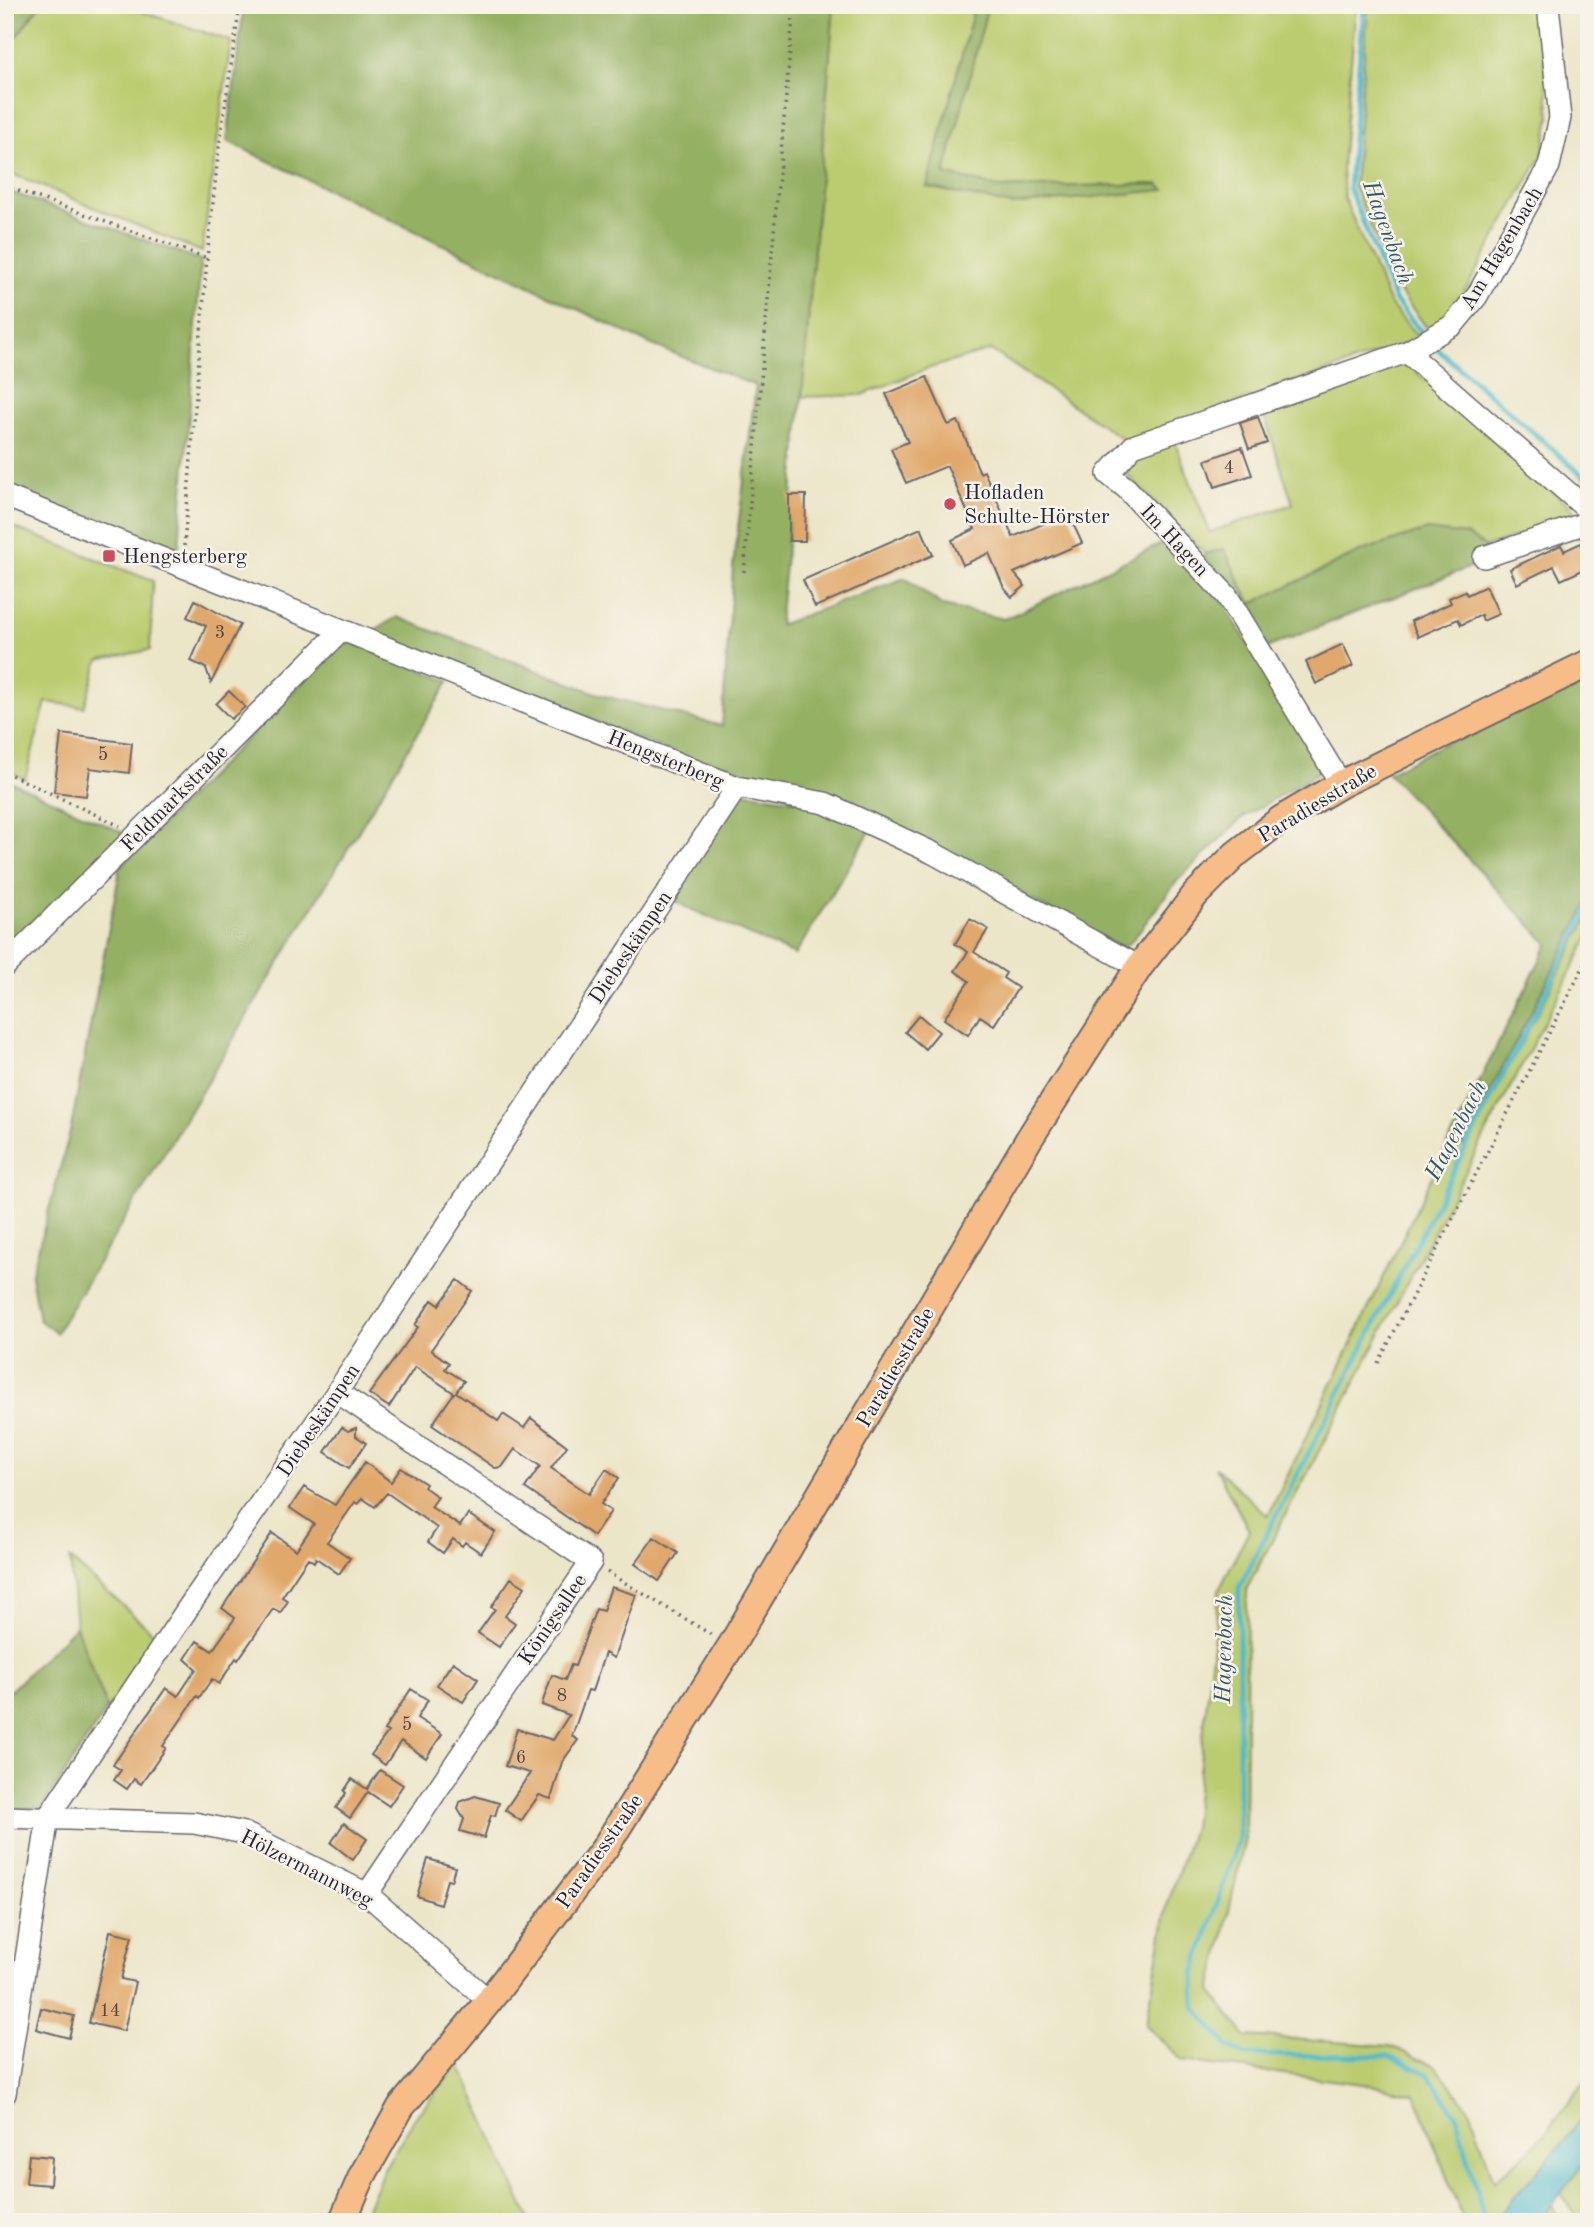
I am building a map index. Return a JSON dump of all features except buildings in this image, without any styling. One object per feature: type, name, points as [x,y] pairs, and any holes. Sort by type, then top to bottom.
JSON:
[{"type":"main road","name":"Paradiesstraße","points":[[342,2222],[362,2176],[401,2107],[489,2001],[604,1849],[731,1646],[1029,1139],[1139,967],[1196,894],[1236,854],[1280,820],[1341,784],[1589,663]]},
{"type":"street","name":"Am Hagenbach","points":[[1408,352],[1453,324],[1477,296],[1549,166],[1560,118],[1548,5]]},
{"type":"street","points":[[1408,352],[1589,511]]},
{"type":"street","name":"Im Hagen","points":[[1341,784],[1227,596],[1126,488],[1108,474],[1133,446],[1408,352]]},
{"type":"street","name":"Hengsterberg","points":[[5,496],[737,787],[825,803],[933,853],[1139,967]]},
{"type":"street","points":[[1484,557],[1589,522]]},
{"type":"street","name":"Feldmarkstraße","points":[[5,967],[342,629]]},
{"type":"street","name":"Diebeskämpen","points":[[5,2094],[48,1817],[199,1591],[337,1392],[737,787]]},
{"type":"street","name":"Königsallee","points":[[337,1392],[591,1562],[367,1894]]},
{"type":"street","name":"Hölzermannweg","points":[[5,1817],[194,1823],[244,1833],[367,1894],[489,2001]]},
{"type":"path","points":[[182,565],[206,258],[240,5]]},
{"type":"path","points":[[744,572],[794,5]]},
{"type":"path","points":[[5,186],[206,258]]},
{"type":"path","points":[[5,772],[138,834]]},
{"type":"path","points":[[1378,1363],[1589,956]]},
{"type":"path","points":[[591,1562],[731,1646]]},
{"type":"green space","points":[[5,5],[40,5],[5,52]]},
{"type":"green space","points":[[40,5],[122,5],[231,41],[202,252],[5,171],[5,52]]},
{"type":"green space","points":[[244,5],[834,5],[802,397],[779,625],[905,578],[943,606],[1005,619],[1165,542],[1219,596],[1325,769],[1242,818],[1178,880],[1130,943],[1118,947],[937,848],[734,777],[371,632],[397,617],[601,695],[722,726],[733,567],[756,386],[650,344],[227,141]]},
{"type":"green space","points":[[834,5],[975,5],[927,187],[1012,205],[1158,184],[1000,188],[944,174],[988,5],[1356,5],[1342,167],[1344,198],[1390,304],[1420,339],[1126,441],[991,350],[926,369],[862,395],[802,397]]},
{"type":"green space","points":[[975,5],[988,5],[945,174],[1000,188],[1158,184],[1165,190],[1012,205],[927,187]]},
{"type":"green space","points":[[1368,5],[1538,5],[1550,118],[1542,156],[1459,301],[1444,322],[1430,332],[1397,288],[1354,187]]},
{"type":"green space","points":[[5,190],[201,260],[178,558],[5,488]]},
{"type":"green space","points":[[1407,364],[1573,509],[1574,518],[1486,547],[1427,530],[1362,551],[1250,604],[1224,550],[1205,554],[1127,475],[1129,467],[1138,456],[1174,440],[1210,532],[1293,504],[1262,409],[1394,365]]},
{"type":"green space","points":[[5,524],[153,581],[150,650],[99,660],[84,707],[46,702],[25,779],[5,769]]},
{"type":"green space","points":[[1427,530],[1467,535],[1486,547],[1485,561],[1266,648],[1203,556],[1224,549],[1251,604],[1362,551]]},
{"type":"green space","points":[[345,639],[449,681],[56,1333],[39,1320],[31,1276],[71,1128],[118,869]]},
{"type":"green space","points":[[1589,668],[1589,901],[1463,1144],[1448,1144],[1548,944],[1388,773]]},
{"type":"green space","points":[[5,779],[124,833],[5,957]]},
{"type":"green space","points":[[738,791],[823,805],[872,828],[795,955],[684,906],[670,897]]},
{"type":"green space","points":[[1589,916],[1589,937],[1247,1588],[1245,1839],[1211,1991],[1246,2036],[1390,2046],[1436,2066],[1471,2112],[1494,2181],[1546,2133],[1589,2076],[1589,2108],[1562,2144],[1492,2222],[1464,2222],[1415,2094],[1370,2085],[1182,2061],[1146,2025],[1167,1906],[1193,1828],[1219,1590],[1249,1530],[1215,1467],[1268,1516],[1448,1144],[1467,1146]]},
{"type":"green space","points":[[70,1559],[157,1636],[107,1709],[76,1626]]},
{"type":"green space","points":[[76,1626],[107,1709],[41,1809],[5,1808],[5,1696]]},
{"type":"green space","points":[[459,2063],[530,2222],[361,2222],[385,2167],[414,2119]]},
{"type":"green space","points":[[1589,2156],[1589,2212],[1579,2220],[1561,2193]]},
{"type":"green space","points":[[1552,2205],[1561,2222],[1539,2222]]},
{"type":"water","points":[[1589,2108],[1589,2156],[1539,2222],[1492,2222],[1562,2144]]},
{"type":"waterway","name":"Hagenbach","points":[[1364,5],[1349,188],[1395,300],[1424,335]]},
{"type":"waterway","name":"Hagenbach","points":[[1434,346],[1589,481]]},
{"type":"waterway","name":"Hagenbach","points":[[1485,2222],[1456,2115],[1428,2074],[1389,2056],[1245,2055],[1229,2047],[1195,2007],[1194,1973],[1239,1838],[1239,1588],[1589,908]]},
{"type":"place","name":"Hofladen Schulte-Hörster","points":[[950,504]]},
{"type":"place","name":"Hengsterberg","points":[[109,556]]}]
